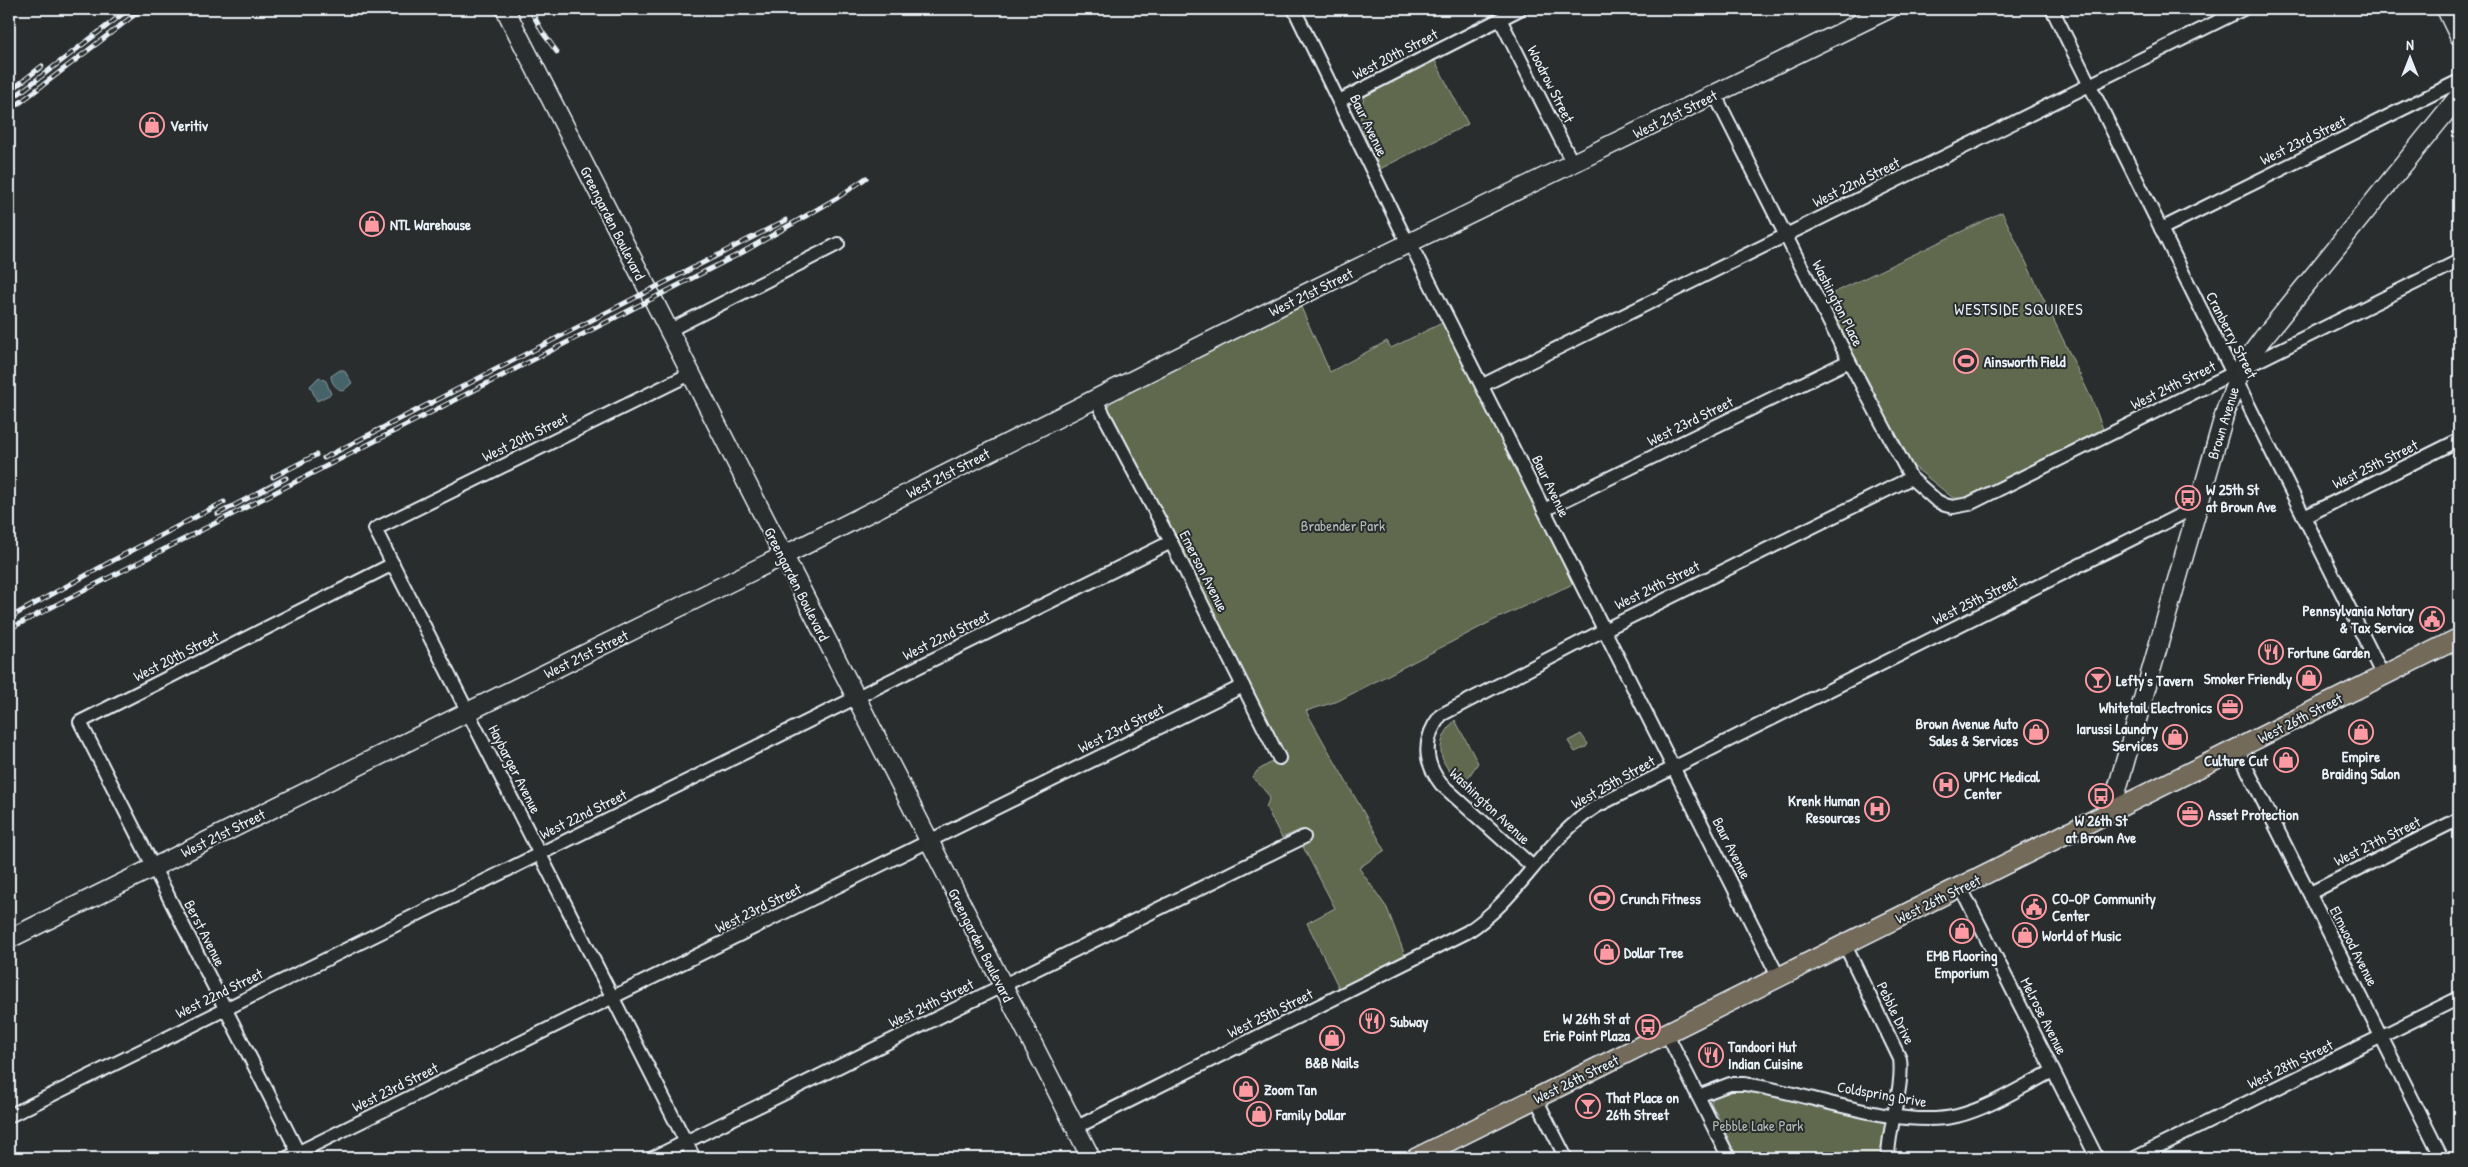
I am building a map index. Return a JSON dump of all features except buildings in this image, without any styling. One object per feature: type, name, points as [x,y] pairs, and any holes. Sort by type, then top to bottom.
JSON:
[{"type":"main road","name":"West 26th Street","points":[[1416,1158],[2110,814],[2459,638]]},
{"type":"street","name":"Greengarden Boulevard","points":[[504,9],[1091,1158]]},
{"type":"street","name":"Baur Avenue","points":[[1294,9],[1409,244],[1483,385],[1779,978]]},
{"type":"street","name":"West 20th Street","points":[[1339,101],[1520,9]]},
{"type":"street","name":"West 21st Street","points":[[9,939],[1409,244],[1889,9]]},
{"type":"street","name":"Cranberry Street","points":[[2052,9],[2161,229],[2237,375],[2304,516],[2384,676]]},
{"type":"street","name":"West 22nd Street","points":[[1483,385],[2244,9]]},
{"type":"street","points":[[2446,9],[2459,36]]},
{"type":"street","name":"Woodrow Street","points":[[1500,18],[1573,164]]},
{"type":"street","name":"West 23rd Street","points":[[2161,229],[2459,81]]},
{"type":"street","name":"Washington Place","points":[[1715,95],[1785,236],[1911,478],[1937,501],[1953,507]]},
{"type":"street","name":"Brown Avenue","points":[[2110,814],[2237,375],[2263,338],[2459,96]]},
{"type":"street","points":[[668,331],[838,244]]},
{"type":"street","name":"West 24th Street","points":[[1953,507],[1969,504],[2237,375],[2459,261]]},
{"type":"street","name":"West 23rd Street","points":[[1544,510],[1849,361]]},
{"type":"street","name":"West 20th Street","points":[[375,529],[690,374]]},
{"type":"street","name":"Emerson Avenue","points":[[1096,400],[1171,542],[1279,758]]},
{"type":"street","name":"West 25th Street","points":[[2304,516],[2459,440]]},
{"type":"street","name":"West 24th Street","points":[[1428,736],[1433,726],[1448,709],[1911,478]]},
{"type":"street","name":"West 25th Street","points":[[1075,1128],[1467,932],[1501,905],[1564,831],[1585,813],[2198,506]]},
{"type":"street","name":"Haybarger Avenue","points":[[375,529],[694,1158]]},
{"type":"street","name":"West 22nd Street","points":[[9,1116],[1171,542]]},
{"type":"street","name":"West 20th Street","points":[[80,722],[393,564]]},
{"type":"street","name":"West 23rd Street","points":[[296,1156],[612,997],[1243,686]]},
{"type":"street","name":"Berst Avenue","points":[[80,722],[225,1008],[296,1156]]},
{"type":"street","name":"Washington Avenue","points":[[1428,736],[1427,755],[1435,777],[1533,867]]},
{"type":"street","name":"Elmwood Avenue","points":[[2237,749],[2442,1158]]},
{"type":"street","name":"West 27th Street","points":[[2310,893],[2459,819]]},
{"type":"street","name":"West 24th Street","points":[[653,1158],[1304,836]]},
{"type":"street","name":"Melrose Avenue","points":[[1961,888],[2097,1158]]},
{"type":"street","name":"Pebble Drive","points":[[1845,945],[1900,1059],[1901,1072],[1892,1116],[1888,1158]]},
{"type":"street","name":"West 28th Street","points":[[2135,1158],[2459,998]]},
{"type":"street","points":[[1667,1034],[1729,1158]]},
{"type":"street","name":"Coldspring Drive","points":[[1698,1096],[1730,1084],[1744,1084],[1892,1116],[1932,1119],[1967,1113],[2054,1071]]},
{"type":"street","points":[[1536,1099],[1566,1158]]},
{"type":"green space","points":[[1434,59],[1468,124],[1380,169],[1363,131],[1360,111],[1363,101],[1368,92]]},
{"type":"green space","name":"Ainsworth Field","points":[[2002,212],[2092,400],[2103,429],[1964,498],[1953,498],[1912,465],[1895,439],[1869,382],[1823,298]]},
{"type":"green space","name":"Brabender Park","points":[[1300,305],[1330,372],[1387,341],[1391,348],[1444,322],[1507,440],[1573,584],[1494,620],[1338,701],[1306,711],[1385,850],[1359,868],[1387,908],[1406,958],[1340,990],[1307,923],[1335,908],[1301,843],[1304,837],[1300,830],[1282,838],[1266,807],[1270,797],[1253,777],[1257,771],[1285,754],[1108,407],[1112,398]]},
{"type":"green space","points":[[1455,720],[1478,763],[1463,785],[1448,770],[1441,754],[1443,738]]},
{"type":"green space","points":[[1581,734],[1588,744],[1586,747],[1575,752],[1568,741]]},
{"type":"green space","name":"Pebble Lake Park","points":[[1738,1090],[1777,1096],[1885,1121],[1887,1126],[1883,1158],[1739,1157],[1736,1155],[1711,1102],[1714,1096]]},
{"type":"water","points":[[340,370],[344,370],[352,383],[343,391],[331,379],[331,376]]},
{"type":"water","points":[[319,377],[326,381],[331,394],[317,401],[310,386]]},
{"type":"railway","points":[[9,101],[129,9]]},
{"type":"railway","points":[[9,111],[142,9]]},
{"type":"railway","points":[[530,9],[543,33],[557,52]]},
{"type":"railway","points":[[9,92],[42,66]]},
{"type":"railway","points":[[9,629],[743,252],[837,198],[866,178]]},
{"type":"railway","points":[[324,458],[786,220]]},
{"type":"railway","points":[[273,477],[316,455]]},
{"type":"railway","points":[[218,514],[286,478]]},
{"type":"railway","points":[[9,618],[224,502]]},
{"type":"place","name":"Veritiv","points":[[152,125]]},
{"type":"place","name":"NTL Warehouse","points":[[372,224]]},
{"type":"place","name":"Ainsworth Field","points":[[1966,361]]},
{"type":"place","name":"W 25th St at Brown Ave","points":[[2188,498]]},
{"type":"place","name":"Pennsylvania Notary & Tax Service","points":[[2432,619]]},
{"type":"place","name":"Fortune Garden","points":[[2271,652]]},
{"type":"place","name":"Smoker Friendly","points":[[2309,678]]},
{"type":"place","name":"Lefty's Tavern","points":[[2098,680]]},
{"type":"place","name":"Whitetail Electronics","points":[[2230,707]]},
{"type":"place","name":"Brown Avenue Auto Sales & Services","points":[[2036,732]]},
{"type":"place","name":"Empire Braiding Salon","points":[[2361,732]]},
{"type":"place","name":"Iarussi Laundry Services","points":[[2175,737]]},
{"type":"place","name":"Culture Cut","points":[[2286,760]]},
{"type":"place","name":"UPMC Medical Center","points":[[1946,785]]},
{"type":"place","name":"W 26th St at Brown Ave","points":[[2101,796]]},
{"type":"place","name":"Krenk Human Resources","points":[[1877,809]]},
{"type":"place","name":"Asset Protection","points":[[2190,814]]},
{"type":"place","name":"Crunch Fitness","points":[[1602,898]]},
{"type":"place","name":"CO-OP Community Center","points":[[2034,907]]},
{"type":"place","name":"EMB Flooring Emporium","points":[[1962,931]]},
{"type":"place","name":"World of Music","points":[[2025,935]]},
{"type":"place","name":"Dollar Tree","points":[[1607,952]]},
{"type":"place","name":"Subway","points":[[1372,1021]]},
{"type":"place","name":"W 26th St at Erie Point Plaza","points":[[1648,1027]]},
{"type":"place","name":"B&B Nails","points":[[1332,1038]]},
{"type":"place","name":"Tandoori Hut Indian Cuisine","points":[[1711,1055]]},
{"type":"place","name":"Zoom Tan","points":[[1246,1089]]},
{"type":"place","name":"That Place on 26th Street","points":[[1588,1106]]},
{"type":"place","name":"Family Dollar","points":[[1259,1114]]},
{"type":"district","name":"WESTSIDE SQUIRES","points":[[2019,309]]}]
